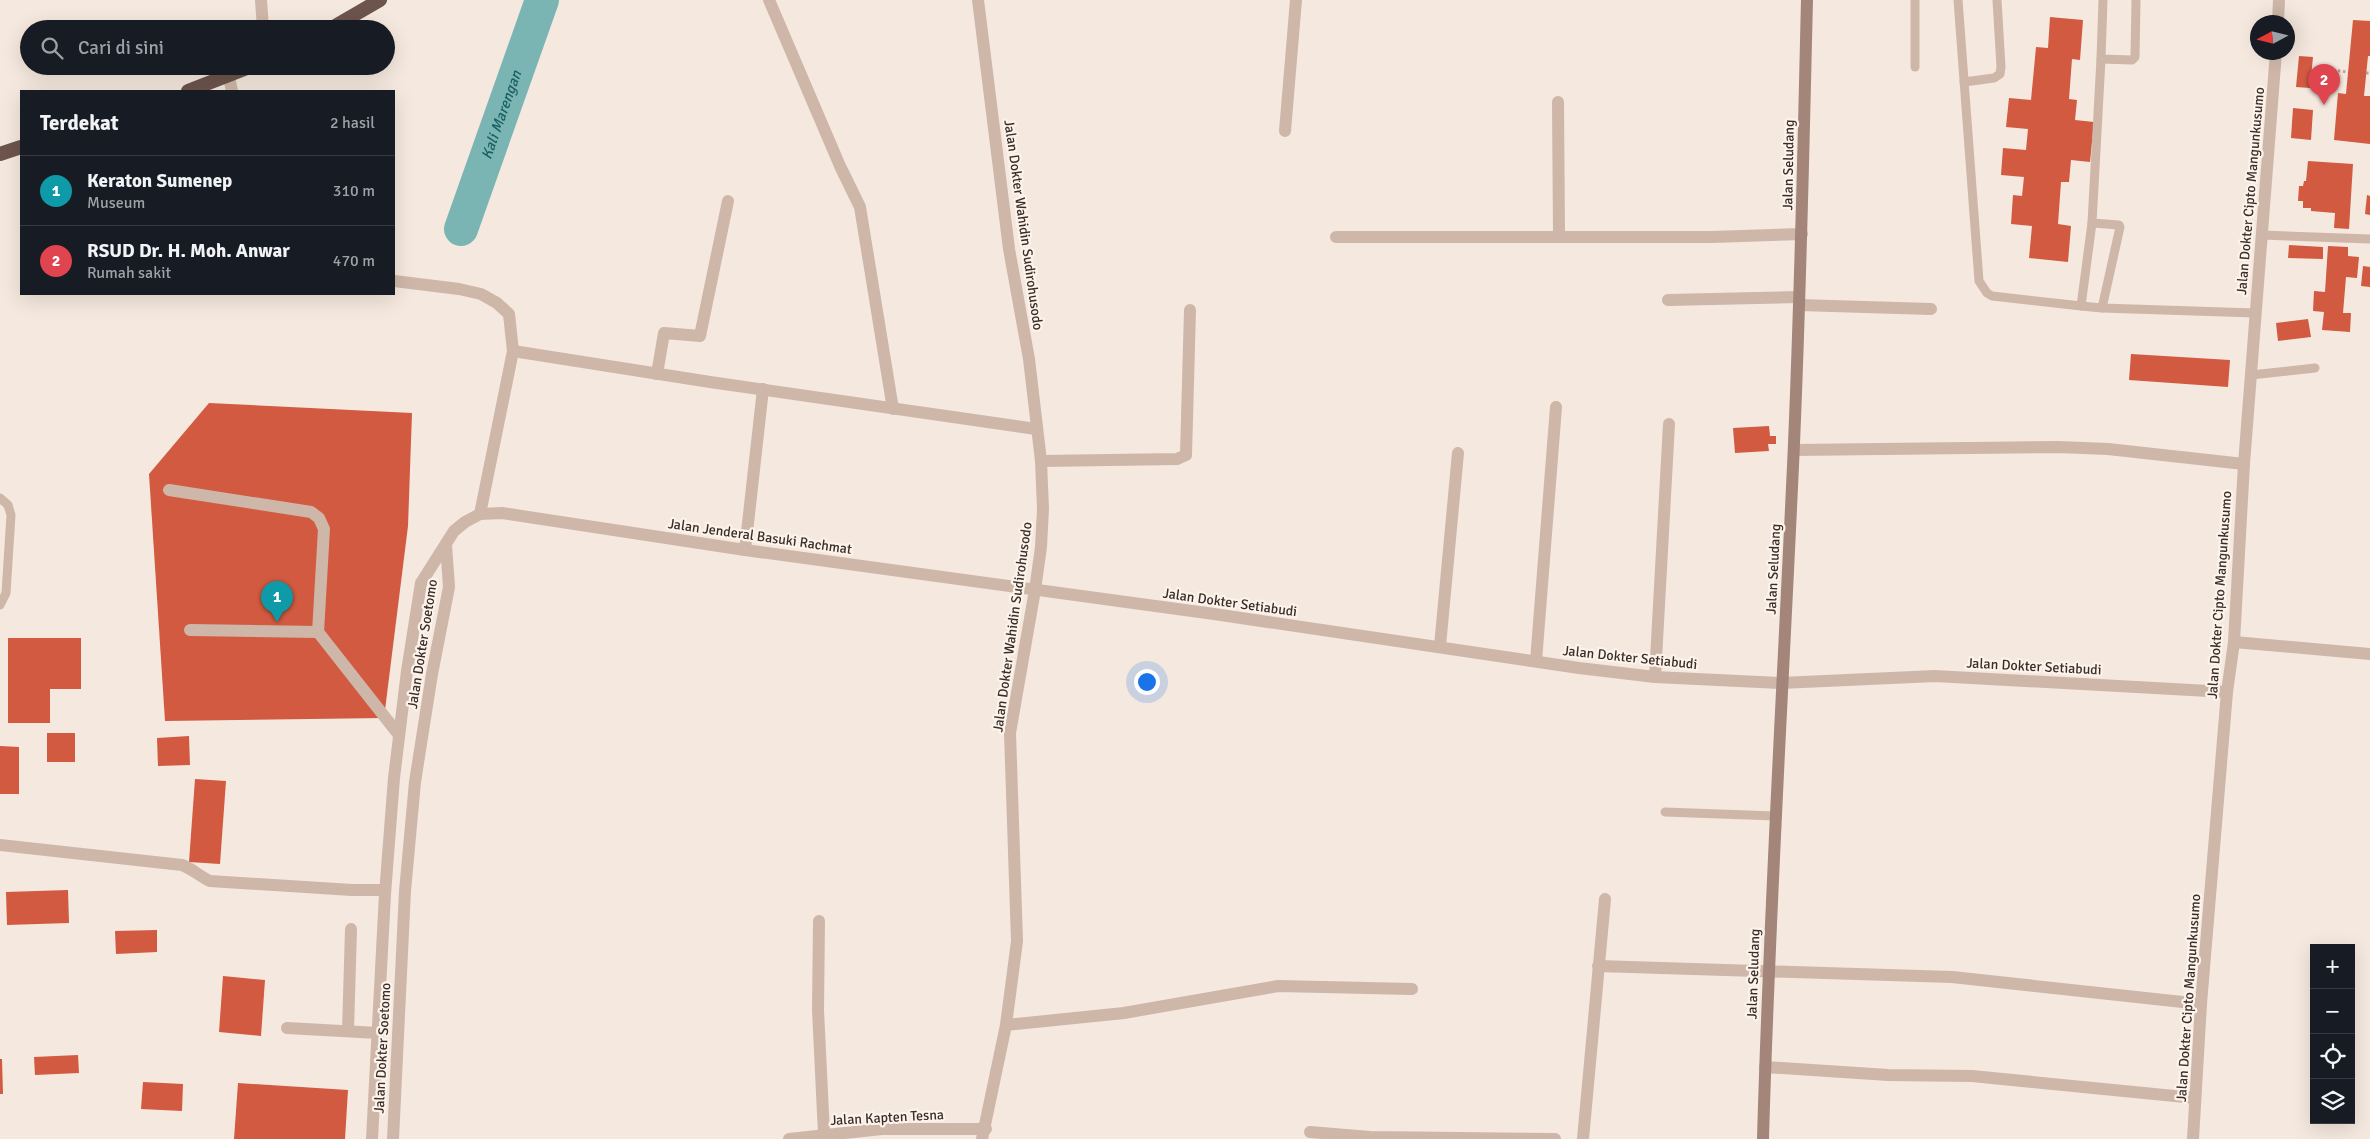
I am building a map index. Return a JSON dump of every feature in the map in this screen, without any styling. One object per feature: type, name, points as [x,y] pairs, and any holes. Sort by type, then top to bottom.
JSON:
[{"type":"highway","points":[[346,20],[380,0]]},
{"type":"highway","points":[[191,90],[233,75]]},
{"type":"highway","points":[[0,154],[20,147]]},
{"type":"main road","name":"Jalan Seludang","points":[[1763,1139],[1767,971],[1794,450],[1802,234],[1807,0]]},
{"type":"street","points":[[261,0],[262,20]]},
{"type":"street","points":[[769,0],[840,166],[860,207],[893,409]]},
{"type":"street","name":"Jalan Dokter Wahidin Sudirohusodo","points":[[978,0],[1009,249],[1029,358],[1041,461],[1043,510],[1041,547],[1035,590],[1010,733],[1017,941],[1006,1025],[984,1134]]},
{"type":"street","points":[[1286,131],[1296,0]]},
{"type":"street","points":[[2278,15],[2279,0]]},
{"type":"street","name":"Jalan Dokter Cipto Mangunkusumo","points":[[2193,1139],[2201,1004],[2227,692],[2234,642],[2244,464],[2275,60]]},
{"type":"street","points":[[229,77],[232,90]]},
{"type":"street","points":[[1558,102],[1559,236]]},
{"type":"street","points":[[656,374],[664,333],[700,336],[728,201]]},
{"type":"street","points":[[1336,237],[1712,237],[1802,234]]},
{"type":"street","points":[[395,281],[459,289],[481,294],[498,303],[509,314],[513,351],[480,514]]},
{"type":"street","points":[[1668,300],[1799,301],[1931,309]]},
{"type":"street","points":[[1041,461],[1177,459],[1186,455],[1190,310]]},
{"type":"street","points":[[513,351],[656,374],[1036,429]]},
{"type":"street","points":[[745,550],[763,389]]},
{"type":"street","points":[[1536,661],[1556,407]]},
{"type":"street","points":[[1655,677],[1669,424]]},
{"type":"street","points":[[1794,450],[2058,447],[2108,449],[2244,464]]},
{"type":"street","points":[[1440,646],[1458,452]]},
{"type":"street","points":[[169,490],[311,512],[319,518],[324,528],[318,632],[399,735],[422,739]]},
{"type":"street","name":"Jalan Jenderal Basuki Rachmat","points":[[446,545],[454,531],[464,522],[480,514],[502,513],[745,550],[1035,590]]},
{"type":"street","name":"Jalan Dokter Soetomo","points":[[372,1139],[385,890],[399,735],[422,583],[446,545]]},
{"type":"street","name":"Jalan Dokter Soetomo","points":[[393,1139],[405,891],[415,782],[432,674],[449,587],[446,545]]},
{"type":"street","name":"Jalan Dokter Setiabudi","points":[[1035,590],[1655,677],[1781,683],[1935,676],[2227,692]]},
{"type":"street","points":[[190,630],[318,632]]},
{"type":"street","points":[[2234,642],[2370,654]]},
{"type":"street","points":[[0,845],[182,865],[210,881],[352,890],[405,891]]},
{"type":"street","points":[[1583,1139],[1604,899]]},
{"type":"street","points":[[819,921],[818,1010],[824,1134]]},
{"type":"street","points":[[348,1031],[351,929]]},
{"type":"street","points":[[1598,966],[1952,977],[2201,1004]]},
{"type":"street","points":[[1006,1025],[1124,1013],[1278,986],[1412,988]]},
{"type":"street","points":[[287,1028],[398,1034]]},
{"type":"street","points":[[1765,1067],[1888,1075],[1972,1076],[2195,1098]]},
{"type":"street","name":"Jalan Kapten Tesna","points":[[789,1139],[882,1129],[984,1134]]},
{"type":"street","points":[[1310,1132],[1370,1138],[1555,1139]]},
{"type":"lane","points":[[1915,0],[1915,67]]},
{"type":"lane","points":[[1958,0],[1979,281],[1982,288],[1992,296],[2102,308],[2255,313]]},
{"type":"lane","points":[[1964,82],[1994,78],[2000,74],[2002,67],[1998,0]]},
{"type":"lane","points":[[2081,306],[2092,223],[2101,59],[2102,0]]},
{"type":"lane","points":[[2101,59],[2135,59],[2136,0]]},
{"type":"lane","points":[[2092,223],[2120,226],[2102,308]]},
{"type":"lane","points":[[2262,235],[2370,239]]},
{"type":"lane","points":[[2251,376],[2315,368]]},
{"type":"lane","points":[[0,498],[8,505],[10,515],[6,593],[0,605]]},
{"type":"lane","points":[[1665,812],[1775,816]]},
{"type":"path","points":[[2323,69],[2348,72]]},
{"type":"building","points":[[2050,17],[2083,20],[2080,60],[2072,59],[2069,99],[2077,100],[2075,120],[2094,122],[2090,162],[2071,160],[2069,182],[2061,182],[2058,224],[2071,226],[2068,262],[2029,258],[2032,226],[2011,224],[2013,195],[2022,196],[2024,177],[2001,175],[2003,148],[2026,150],[2028,129],[2006,127],[2009,98],[2031,100],[2036,47],[2048,48]]},
{"type":"building","points":[[2353,20],[2370,21],[2370,56],[2368,56],[2364,96],[2370,96],[2370,144],[2334,140],[2338,93],[2346,94]]},
{"type":"building","points":[[2299,56],[2313,57],[2310,88],[2296,87]]},
{"type":"building","points":[[2293,108],[2313,110],[2311,140],[2291,138]]},
{"type":"building","points":[[2308,161],[2353,164],[2349,229],[2334,228],[2335,213],[2311,211],[2311,208],[2303,208],[2303,201],[2298,201],[2299,186],[2303,186],[2304,181],[2306,181]]},
{"type":"building","points":[[2367,195],[2370,196],[2370,215],[2365,214]]},
{"type":"building","points":[[2289,245],[2323,247],[2323,259],[2288,258]]},
{"type":"building","points":[[2328,246],[2348,247],[2348,256],[2359,257],[2357,278],[2346,277],[2343,313],[2351,313],[2350,332],[2322,330],[2324,312],[2313,311],[2314,291],[2325,292]]},
{"type":"building","points":[[2363,266],[2370,267],[2370,287],[2361,286]]},
{"type":"building","points":[[2308,319],[2311,337],[2278,341],[2276,323]]},
{"type":"building","points":[[2131,354],[2230,360],[2228,387],[2129,380]]},
{"type":"building","points":[[209,403],[412,413],[408,526],[384,718],[165,721],[149,474]]},
{"type":"building","points":[[1769,426],[1770,436],[1776,436],[1776,444],[1768,444],[1769,451],[1735,453],[1733,428]]},
{"type":"building","points":[[8,638],[81,638],[81,689],[50,689],[50,723],[8,723]]},
{"type":"building","points":[[47,733],[75,733],[75,762],[47,762]]},
{"type":"building","points":[[189,736],[190,765],[158,766],[157,738]]},
{"type":"building","points":[[0,746],[19,747],[19,794],[0,794]]},
{"type":"building","points":[[195,779],[226,781],[220,864],[189,862]]},
{"type":"building","points":[[68,890],[69,923],[7,925],[6,892]]},
{"type":"building","points":[[157,930],[157,952],[116,954],[115,931]]},
{"type":"building","points":[[223,976],[265,980],[261,1036],[219,1032]]},
{"type":"building","points":[[78,1055],[79,1073],[35,1075],[34,1057]]},
{"type":"building","points":[[0,1059],[2,1059],[3,1094],[0,1094]]},
{"type":"building","points":[[143,1082],[183,1084],[182,1111],[141,1109]]},
{"type":"building","points":[[238,1083],[348,1090],[345,1139],[234,1139]]},
{"type":"waterway","name":"Kali Marengan","points":[[461,229],[542,0]]},
{"type":"place","name":"RSUD Dr. H. Moh. Anwar","points":[[2324,105]]},
{"type":"place","name":"Keraton Sumenep","points":[[277,622]]}]
